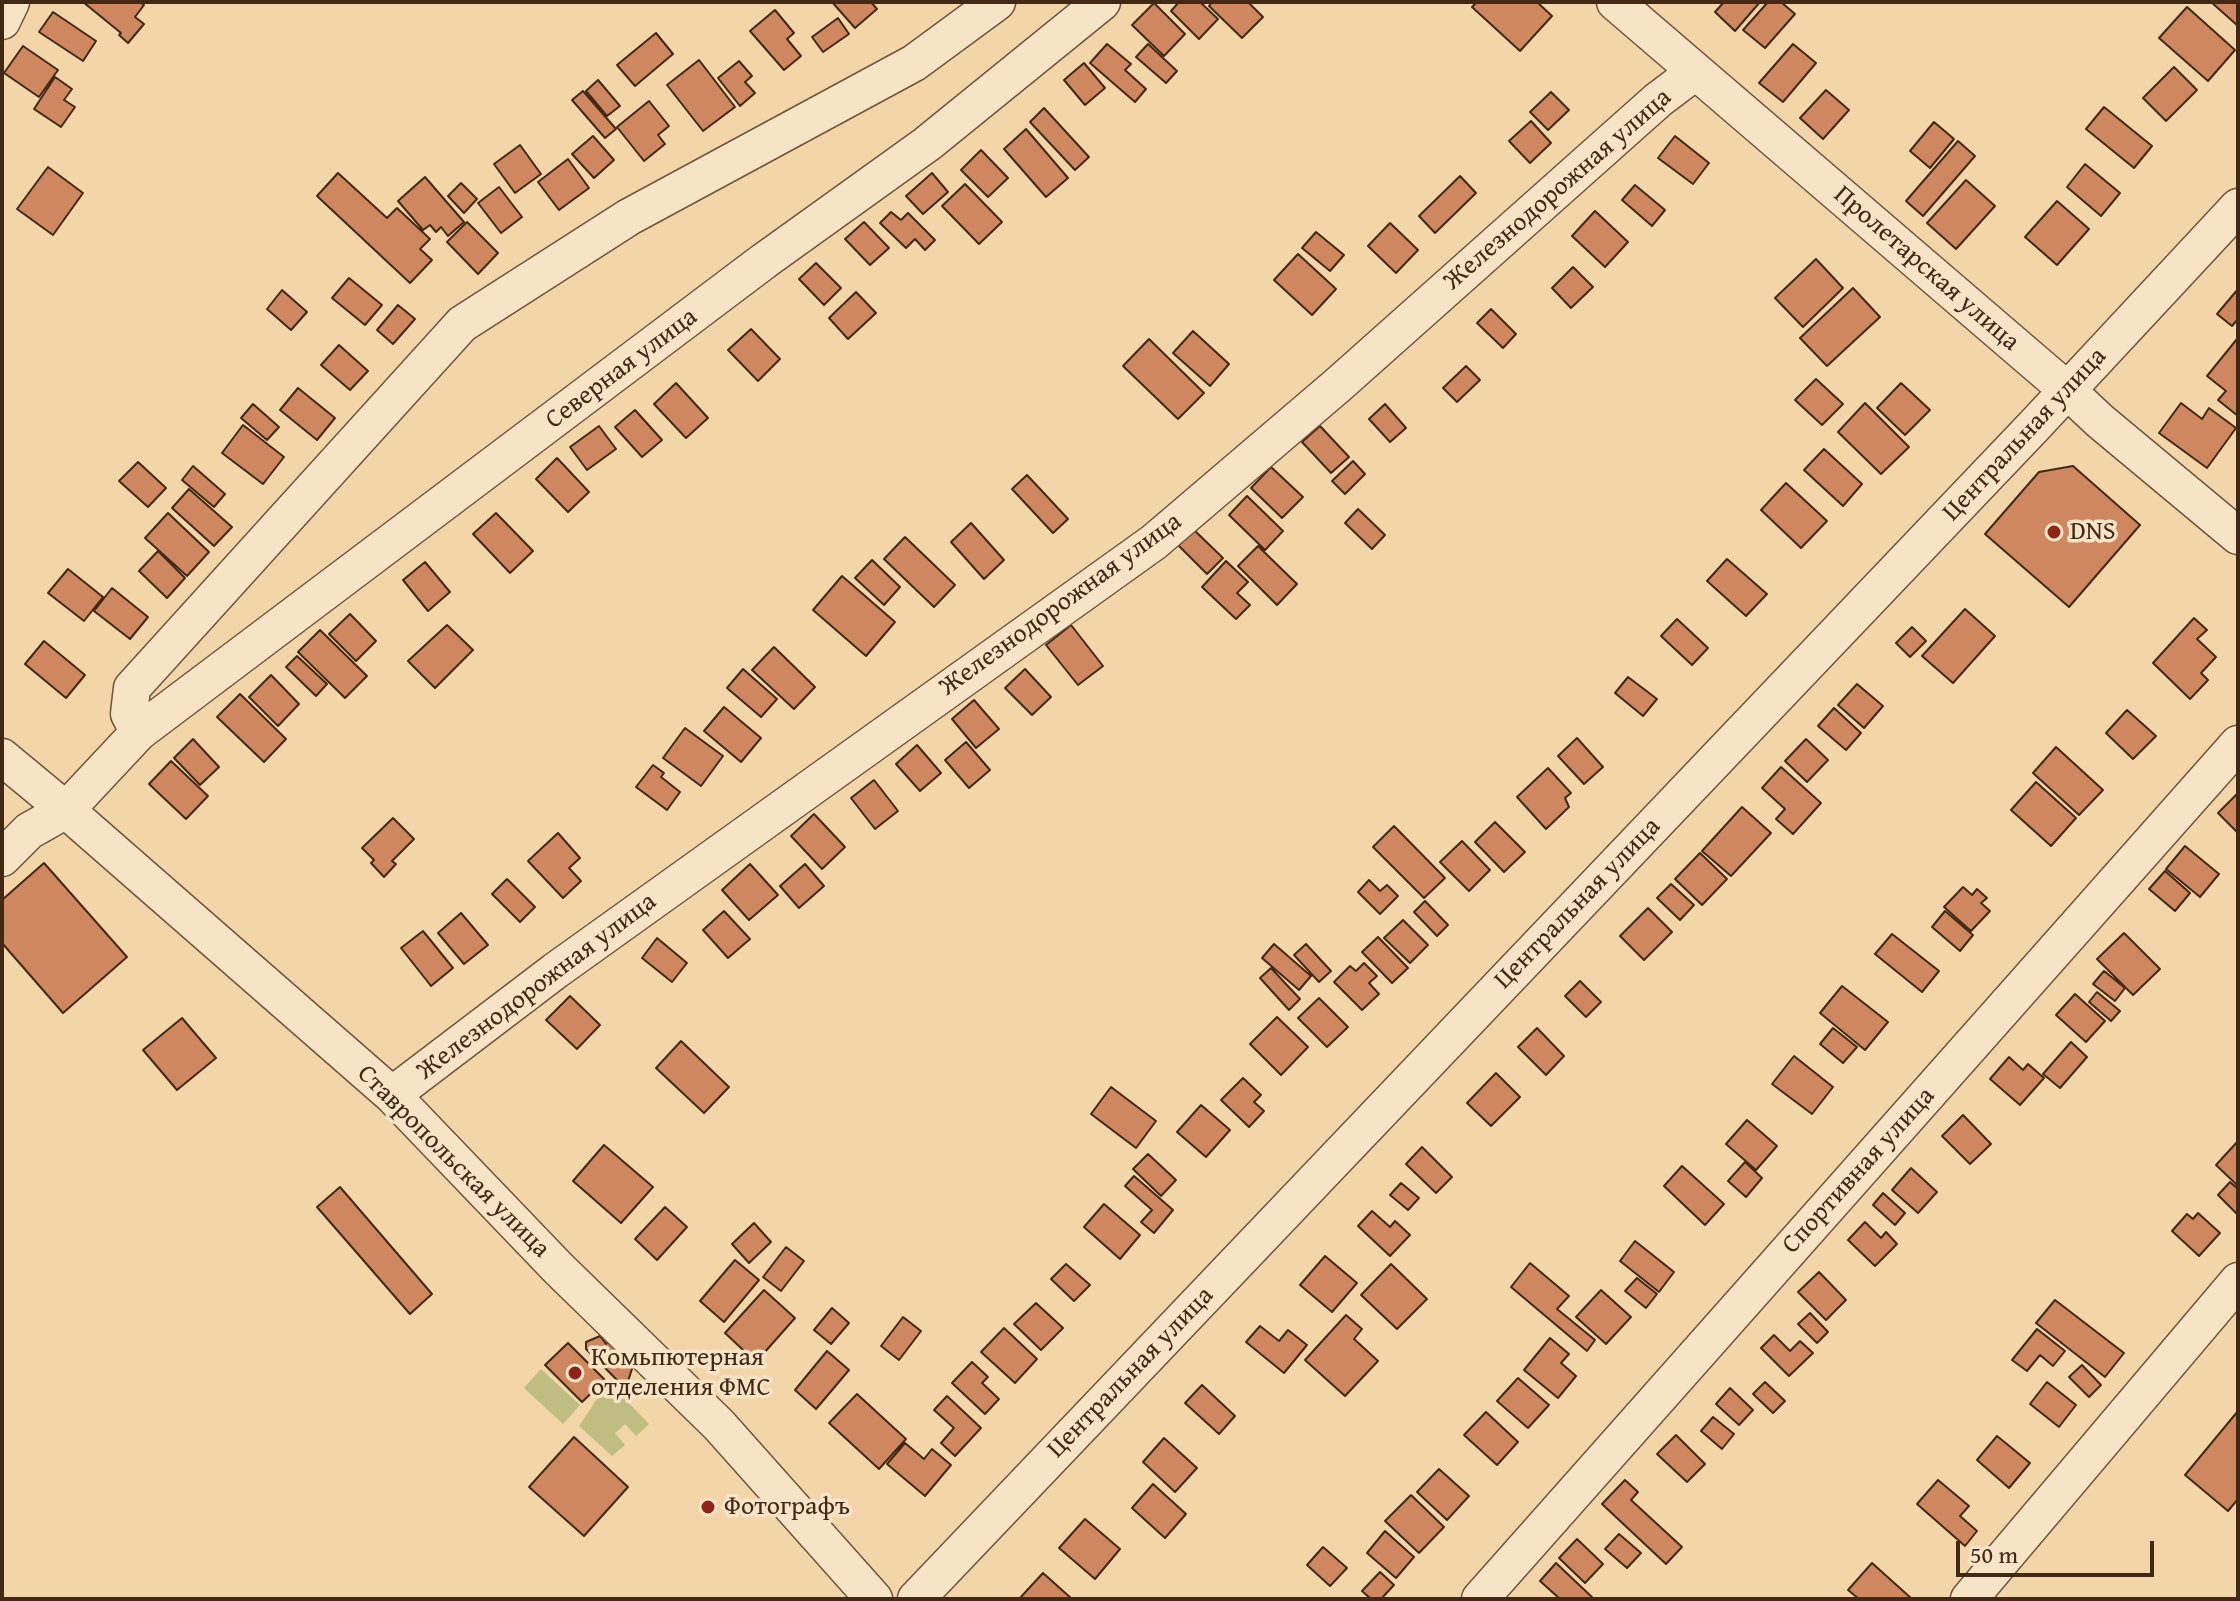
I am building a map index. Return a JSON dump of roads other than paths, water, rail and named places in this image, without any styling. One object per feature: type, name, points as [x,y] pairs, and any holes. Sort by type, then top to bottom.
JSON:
[{"type":"street","points":[[2,21],[11,2]]},
{"type":"street","points":[[139,732],[129,714],[132,688],[462,324],[629,217],[914,63],[997,2]]},
{"type":"street","name":"Северная улица","points":[[2,858],[29,831],[66,810],[139,732],[764,261],[927,144],[1102,2]]},
{"type":"street","name":"Пролетарская улица","points":[[1615,2],[2100,421],[2238,536]]},
{"type":"street","name":"Железнодорожная улица","points":[[392,1095],[555,971],[1154,542],[1338,385],[1658,100],[1695,72]]},
{"type":"street","name":"Центральная улица","points":[[916,1599],[2238,207]]},
{"type":"street","name":"Спортивная улица","points":[[1480,1599],[2238,744]]},
{"type":"street","name":"Ставропольская улица","points":[[2,757],[392,1095],[558,1268],[719,1425],[874,1599]]},
{"type":"street","points":[[1969,1599],[2238,1281]]},
{"type":"place","name":"DNS","points":[[2054,532]]},
{"type":"place","name":"Комьпютерная отделения ФМС","points":[[575,1373]]},
{"type":"place","name":"Фотографъ","points":[[708,1507]]}]
